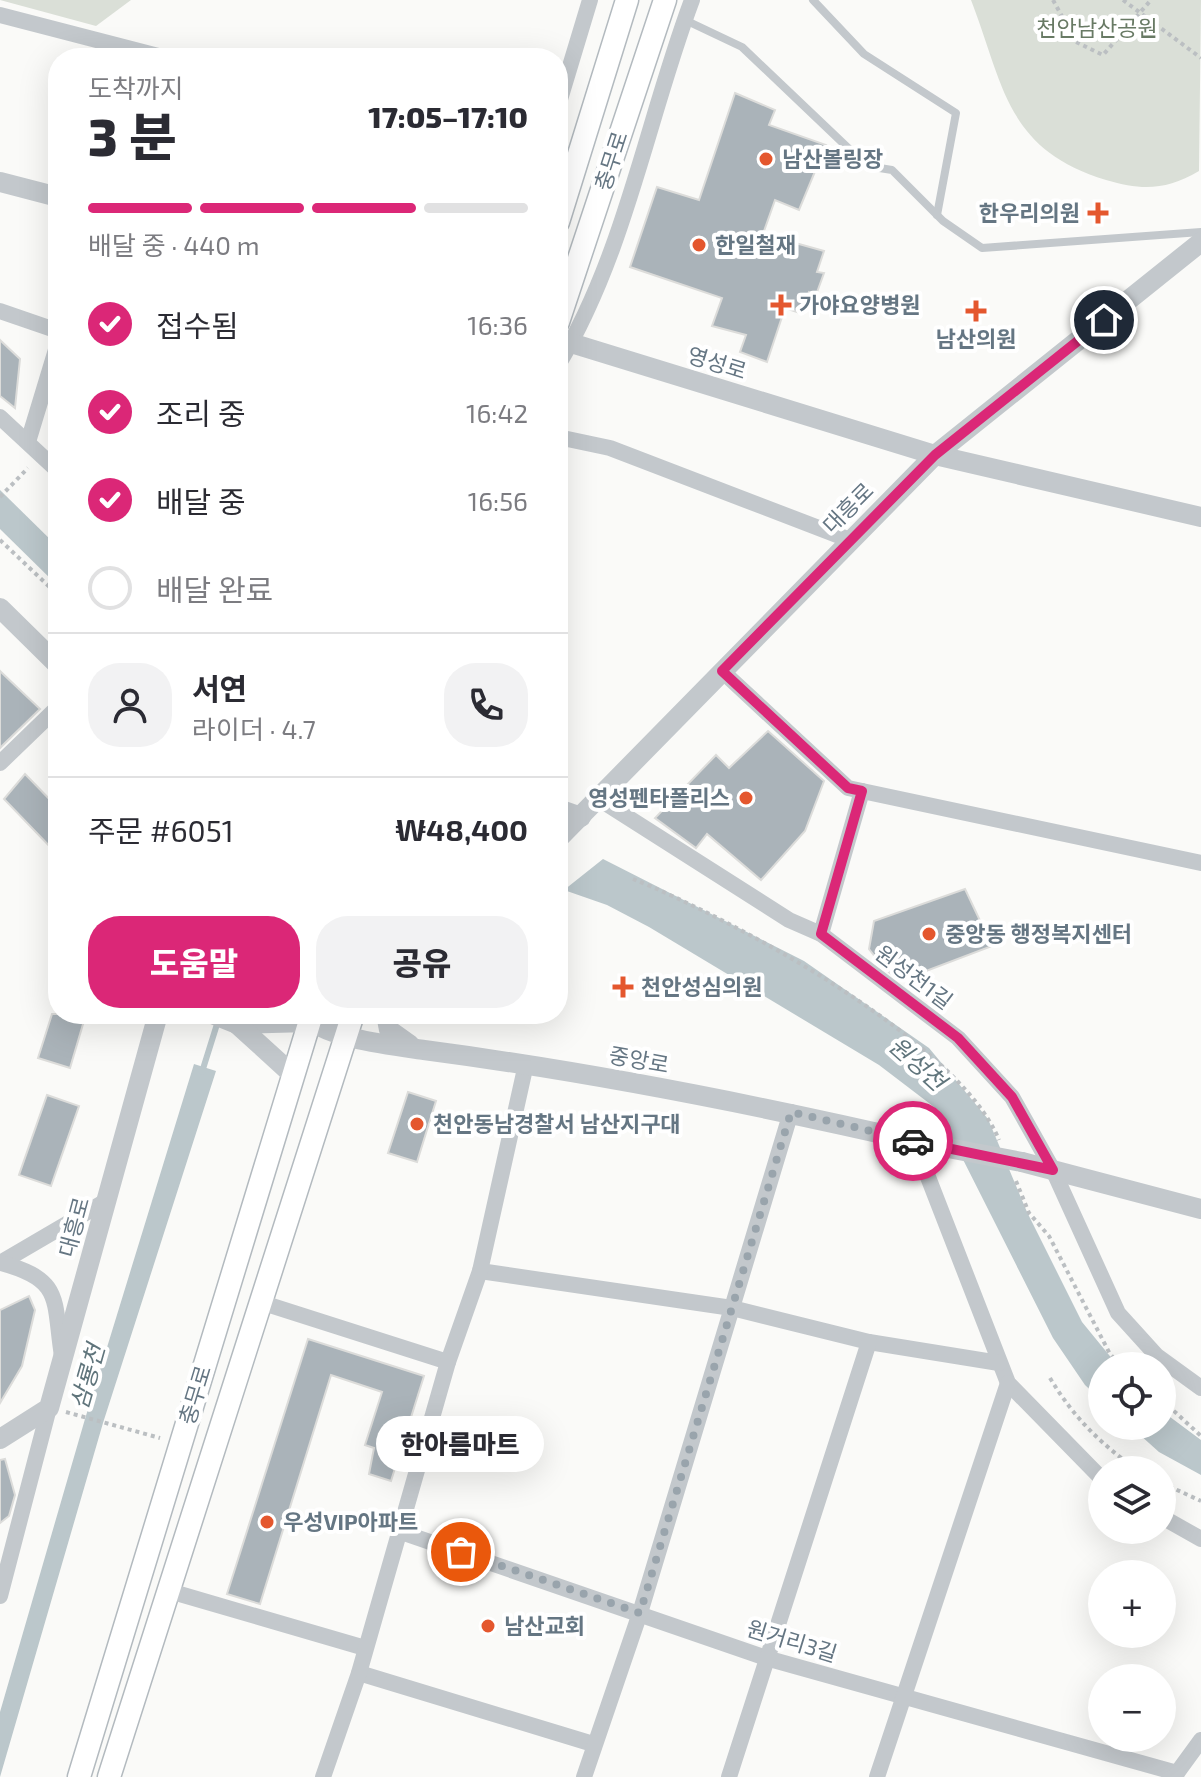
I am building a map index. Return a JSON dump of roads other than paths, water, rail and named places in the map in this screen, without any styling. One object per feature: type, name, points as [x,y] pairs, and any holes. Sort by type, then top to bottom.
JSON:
[{"type":"main road","name":"충무로","points":[[568,190],[627,0]]},
{"type":"main road","name":"충무로","points":[[568,292],[665,0]]},
{"type":"main road","name":"충무로","points":[[79,1777],[306,1024]]},
{"type":"main road","name":"충무로","points":[[109,1777],[166,1590],[349,1024]]},
{"type":"street","points":[[568,73],[590,0]]},
{"type":"street","points":[[568,348],[622,219],[692,0]]},
{"type":"street","points":[[0,15],[127,48]]},
{"type":"street","points":[[0,182],[48,194]]},
{"type":"street","name":"대흥로","points":[[568,829],[935,455],[1201,242]]},
{"type":"street","points":[[0,311],[48,328]]},
{"type":"street","name":"영성로","points":[[571,343],[935,455],[1201,517]]},
{"type":"street","points":[[28,442],[48,376]]},
{"type":"street","points":[[0,417],[48,461]]},
{"type":"street","points":[[568,439],[610,448],[850,540]]},
{"type":"street","points":[[0,608],[48,655]]},
{"type":"street","points":[[722,671],[855,790],[1201,863]]},
{"type":"street","points":[[0,763],[48,717]]},
{"type":"street","points":[[821,934],[855,790]]},
{"type":"street","name":"원성천1길","points":[[599,799],[789,920],[821,934],[958,1038],[1012,1097],[1053,1170],[1118,1313],[1157,1356],[1201,1388]]},
{"type":"street","points":[[568,812],[581,817]]},
{"type":"street","name":"대흥로","points":[[49,1408],[155,1024]]},
{"type":"street","points":[[237,1024],[277,1024]]},
{"type":"street","points":[[237,1024],[293,1075]]},
{"type":"street","name":"중앙로","points":[[322,1024],[345,1036],[526,1064],[791,1112],[1018,1169],[1053,1170]]},
{"type":"street","points":[[345,1036],[357,1024]]},
{"type":"street","points":[[388,1024],[389,1030],[417,1049]]},
{"type":"street","points":[[323,1777],[359,1673],[448,1362],[480,1271],[526,1064]]},
{"type":"street","points":[[584,1777],[640,1613],[791,1112]]},
{"type":"street","points":[[918,1142],[1008,1383],[1088,1465]]},
{"type":"street","points":[[1053,1170],[1201,1209]]},
{"type":"street","points":[[0,1263],[106,1201]]},
{"type":"street","points":[[0,1263],[34,1275],[55,1296],[62,1359]]},
{"type":"street","points":[[480,1271],[732,1308],[869,1342],[999,1363]]},
{"type":"street","points":[[260,1302],[448,1362]]},
{"type":"street","points":[[729,1777],[869,1342]]},
{"type":"street","points":[[877,1777],[1008,1383]]},
{"type":"street","points":[[0,1439],[49,1408]]},
{"type":"street","points":[[0,1596],[49,1408]]},
{"type":"street","points":[[1176,1525],[1201,1539]]},
{"type":"street","name":"원거리3길","points":[[401,1532],[766,1658],[1176,1775]]},
{"type":"street","points":[[166,1590],[365,1648]]},
{"type":"street","points":[[359,1673],[593,1744]]},
{"type":"street","points":[[1176,1775],[1201,1740]]},
{"type":"lane","points":[[813,0],[864,54],[956,113],[937,215]]},
{"type":"lane","points":[[684,20],[742,47],[867,166],[892,170],[937,215],[982,248],[1201,232]]},
{"type":"water","points":[[0,490],[48,537],[48,576],[0,529]]},
{"type":"water","name":"원성천","points":[[603,859],[804,961],[929,1048],[988,1119],[1027,1212],[1082,1322],[1107,1352],[1088,1352],[1088,1388],[1053,1338],[938,1110],[879,1065],[649,927],[607,905],[568,891],[568,887]]},
{"type":"water","points":[[194,1064],[216,1071],[103,1423],[0,1777],[0,1712],[85,1419]]},
{"type":"water","points":[[1176,1421],[1201,1440],[1201,1475],[1176,1461],[1176,1456],[1159,1452],[1146,1440],[1176,1440]]},
{"type":"waterway","name":"삼룡천","points":[[202,1072],[217,1024]]},
{"type":"place","name":"남산볼링장","points":[[766,159]]},
{"type":"place","name":"한우리의원","points":[[1098,213]]},
{"type":"place","name":"한일철재","points":[[699,245]]},
{"type":"place","name":"가야요양병원","points":[[781,305]]},
{"type":"place","name":"남산의원","points":[[976,311]]},
{"type":"place","name":"영성펜타폴리스","points":[[746,798]]},
{"type":"place","name":"중앙동 행정복지센터","points":[[929,934]]},
{"type":"place","name":"천안성심의원","points":[[623,987]]},
{"type":"place","name":"천안동남경찰서 남산지구대","points":[[417,1124]]},
{"type":"place","name":"우성VIP아파트","points":[[267,1522]]},
{"type":"place","name":"한아름마트","points":[[461,1552]]},
{"type":"place","name":"남산교회","points":[[488,1626]]},
{"type":"park label","name":"천안남산공원","points":[[1097,28]]}]
